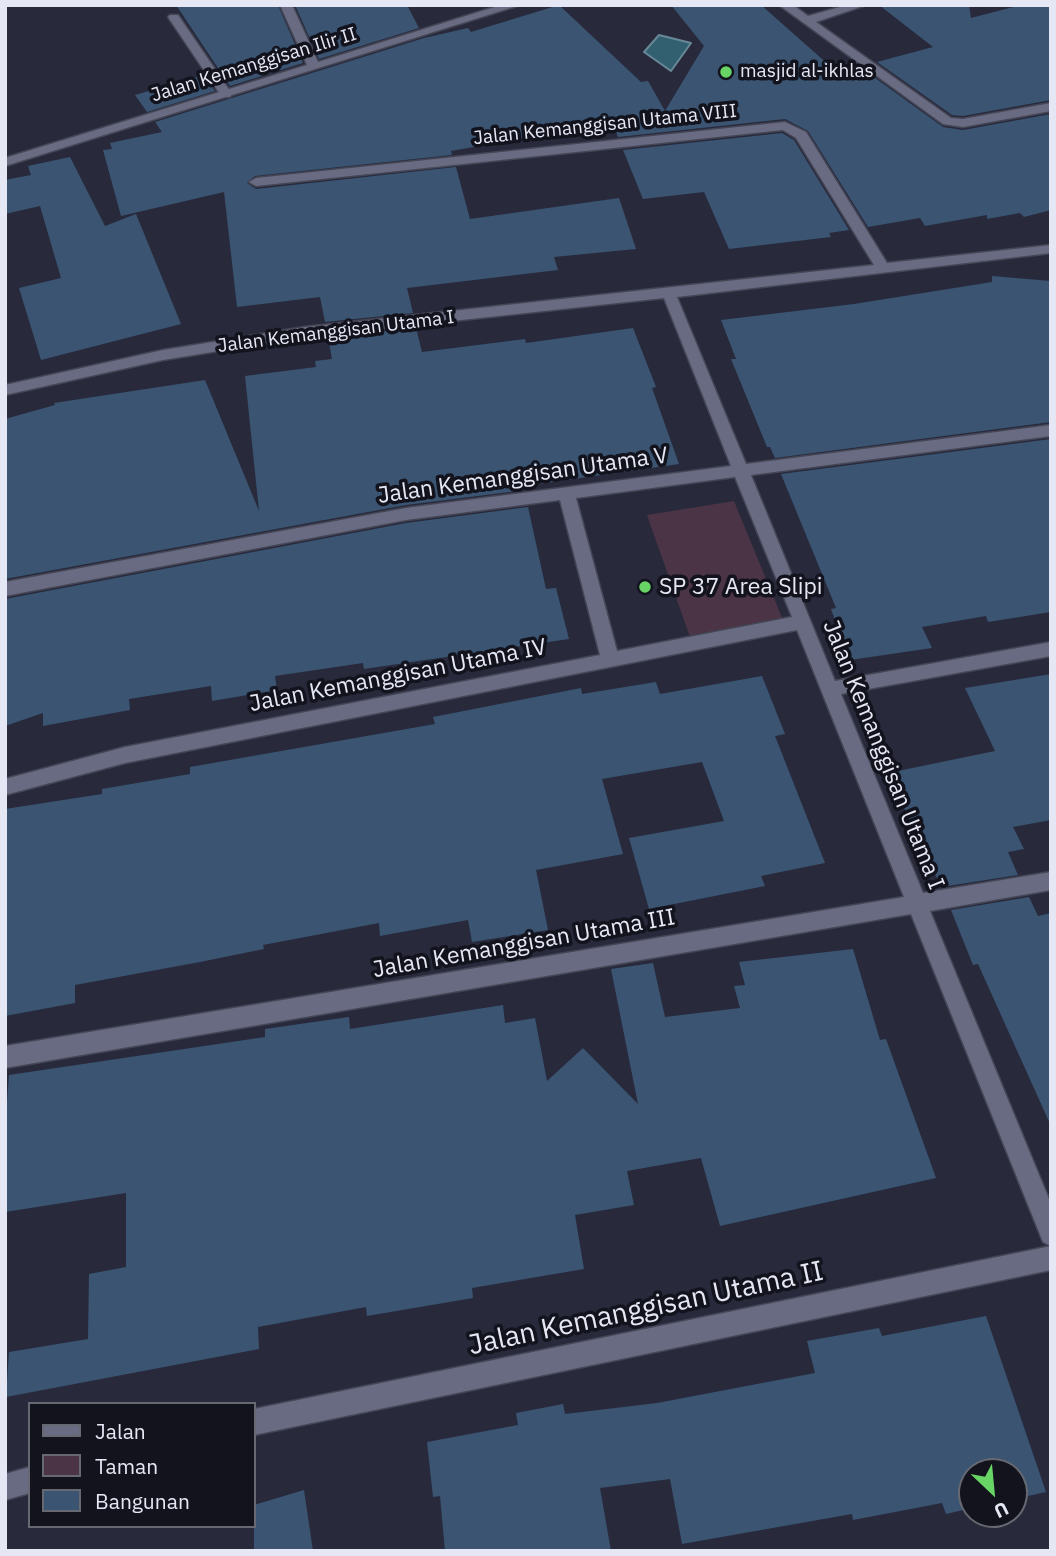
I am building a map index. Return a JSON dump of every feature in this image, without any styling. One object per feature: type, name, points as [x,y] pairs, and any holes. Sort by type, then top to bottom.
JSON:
[{"type":"street","points":[[286,5],[314,66]]},
{"type":"street","name":"Jalan Kemanggisan Ilir II","points":[[5,162],[514,5]]},
{"type":"street","points":[[785,5],[947,121],[963,123],[1051,107]]},
{"type":"street","points":[[805,21],[860,5]]},
{"type":"street","points":[[174,17],[226,94]]},
{"type":"street","name":"Jalan Kemanggisan Utama VIII","points":[[256,182],[785,126],[801,135],[883,268]]},
{"type":"street","name":"Jalan Kemanggisan Utama I","points":[[5,390],[163,355],[305,332],[669,294],[1051,249]]},
{"type":"street","name":"Jalan Kemanggisan Utama I","points":[[669,294],[1051,1234]]},
{"type":"street","name":"Jalan Kemanggisan Utama V","points":[[5,589],[406,514],[740,468],[1051,430]]},
{"type":"street","points":[[566,492],[610,660]]},
{"type":"street","name":"Jalan Kemanggisan Utama IV","points":[[5,787],[125,755],[802,622]]},
{"type":"street","points":[[830,689],[1051,649]]},
{"type":"street","name":"Jalan Kemanggisan Utama III","points":[[5,1058],[1051,881]]},
{"type":"street","name":"Jalan Kemanggisan Utama II","points":[[256,1422],[1051,1258]]},
{"type":"street","points":[[5,1487],[28,1481]]},
{"type":"green space","points":[[734,501],[785,625],[691,640],[647,515]]},
{"type":"water","points":[[659,35],[691,43],[671,71],[644,52]]},
{"type":"building","points":[[176,5],[278,5],[303,63],[230,86]]},
{"type":"building","points":[[295,5],[407,5],[419,28],[319,59]]},
{"type":"building","points":[[559,5],[641,82],[648,81],[665,111],[704,46],[671,5],[761,5],[838,73],[860,67],[943,127],[963,130],[1051,114],[1051,210],[1024,217],[1020,213],[987,219],[987,215],[925,226],[920,218],[868,227],[808,131],[785,119],[618,137],[614,126],[548,137],[546,134],[451,151],[452,155],[255,176],[247,183],[256,189],[456,167],[470,219],[619,198],[636,249],[554,257],[558,270],[407,288],[413,313],[325,322],[320,297],[237,307],[224,192],[121,216],[103,150],[112,149],[110,143],[162,132],[155,122],[424,38],[468,28],[471,32]]},
{"type":"building","points":[[879,5],[969,5],[971,18],[1021,5],[1051,5],[1051,100],[963,116],[952,115],[877,62],[933,47]]},
{"type":"building","points":[[204,75],[215,91],[147,112],[135,95]]},
{"type":"building","points":[[782,133],[794,140],[849,230],[829,233],[831,237],[729,249],[704,192],[643,199],[623,150]]},
{"type":"building","points":[[70,157],[105,226],[136,214],[181,324],[41,360],[19,288],[61,278],[40,206],[5,214],[5,180],[31,175],[28,166]]},
{"type":"building","points":[[992,276],[1051,281],[1051,422],[775,458],[770,447],[767,447],[731,359],[736,359],[721,320],[854,304],[992,282]]},
{"type":"building","points":[[416,328],[422,352],[525,339],[526,343],[633,328],[656,387],[652,388],[679,464],[524,486],[525,490],[406,505],[5,579],[5,419],[55,405],[54,403],[205,380],[259,511],[245,376],[316,367],[315,361],[332,359],[328,337]]},
{"type":"building","points":[[1051,439],[1051,612],[988,622],[986,616],[922,627],[932,648],[850,660],[831,609],[836,608],[781,474]]},
{"type":"building","points":[[528,507],[546,589],[556,588],[569,639],[364,669],[363,663],[275,676],[277,690],[212,701],[211,686],[129,699],[130,710],[43,726],[43,713],[5,726],[5,599],[406,523]]},
{"type":"building","points":[[1051,674],[1051,820],[1013,827],[1024,849],[1008,852],[1018,875],[941,887],[888,773],[995,751],[965,688]]},
{"type":"building","points":[[762,676],[785,734],[775,736],[825,863],[761,876],[765,886],[649,909],[629,838],[724,821],[702,762],[602,779],[623,854],[536,870],[548,930],[472,942],[468,920],[380,936],[379,923],[263,945],[264,949],[75,985],[75,1003],[5,1016],[5,809],[102,794],[102,789],[190,774],[190,767],[435,724],[433,717],[581,688],[582,694],[656,682],[660,694]]},
{"type":"building","points":[[1029,897],[1038,916],[1051,913],[1051,1126],[978,964],[973,965],[951,910]]},
{"type":"building","points":[[853,949],[880,1040],[886,1039],[936,1178],[720,1226],[701,1158],[627,1171],[634,1205],[575,1215],[584,1269],[472,1288],[473,1298],[367,1316],[366,1307],[258,1327],[259,1349],[6,1397],[9,1352],[88,1339],[89,1274],[126,1267],[126,1193],[5,1212],[5,1129],[9,1075],[265,1037],[265,1029],[349,1017],[350,1029],[503,1005],[505,1023],[535,1018],[547,1081],[583,1048],[638,1104],[611,969],[653,963],[665,1017],[740,1008],[734,986],[745,985],[739,962]]},
{"type":"building","points":[[986,1316],[1046,1492],[1028,1496],[1028,1458],[958,1458],[958,1511],[946,1514],[942,1503],[853,1520],[852,1514],[682,1544],[670,1479],[600,1488],[611,1551],[445,1551],[440,1496],[433,1497],[427,1442],[518,1425],[516,1413],[563,1404],[565,1414],[657,1403],[815,1373],[807,1341],[879,1328],[882,1336]]},
{"type":"building","points":[[304,1490],[313,1551],[254,1551],[256,1504]]},
{"type":"place","name":"masjid al-ikhlas","points":[[726,72]]},
{"type":"place","name":"SP 37 Area Slipi","points":[[645,587]]}]
